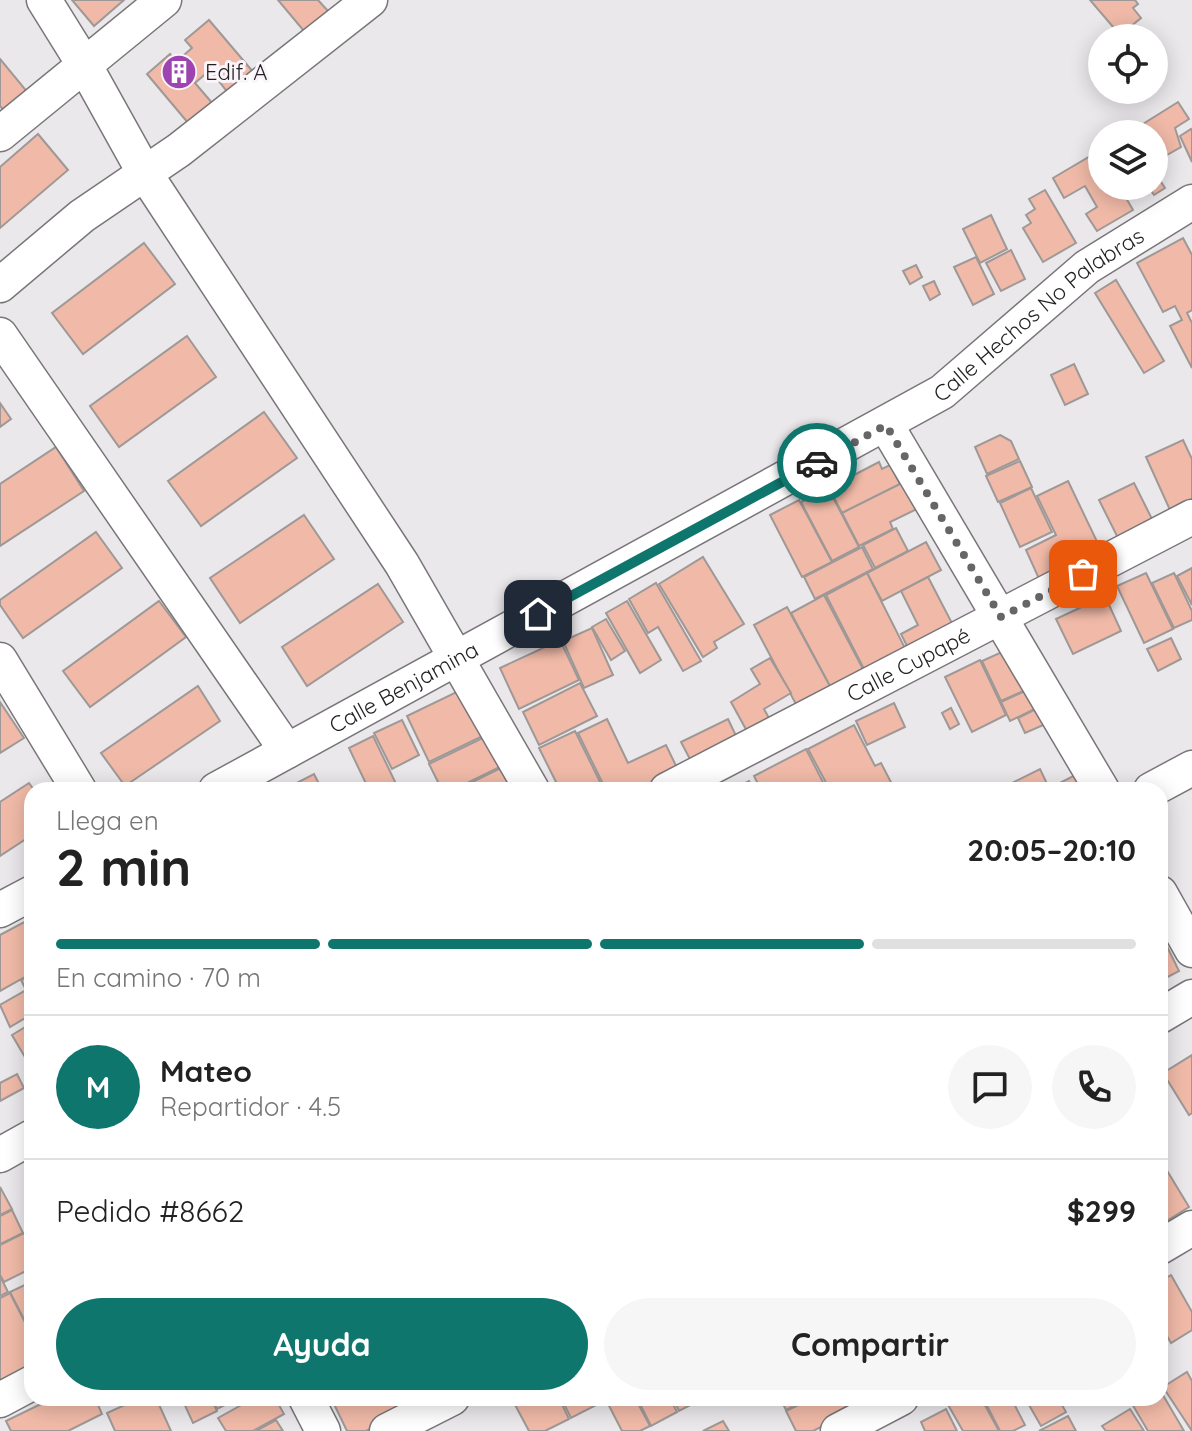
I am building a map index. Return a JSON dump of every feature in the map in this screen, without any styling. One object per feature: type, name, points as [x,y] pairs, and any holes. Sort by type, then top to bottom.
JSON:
[{"type":"street","points":[[44,0],[144,172],[402,564],[527,782]]},
{"type":"street","points":[[0,134],[164,0]]},
{"type":"street","points":[[0,285],[82,216],[179,150],[370,0]]},
{"type":"street","name":"Calle Hechos No Palabras","points":[[886,425],[942,392],[1087,267],[1192,202]]},
{"type":"street","points":[[0,335],[287,751]]},
{"type":"street","points":[[886,425],[1097,782]]},
{"type":"street","name":"Calle Benjamina","points":[[231,782],[886,425]]},
{"type":"street","name":"Calle Cupapé","points":[[682,782],[1192,517]]},
{"type":"street","points":[[0,660],[74,782]]},
{"type":"street","points":[[1166,782],[1192,768]]},
{"type":"street","points":[[0,910],[24,897]]},
{"type":"street","points":[[1168,907],[1192,950]]},
{"type":"street","points":[[1168,1011],[1192,997]]},
{"type":"street","points":[[0,1155],[24,1142]]},
{"type":"street","points":[[1168,1242],[1192,1228]]},
{"type":"street","points":[[0,1400],[24,1387]]},
{"type":"street","points":[[310,1406],[323,1431]]},
{"type":"street","points":[[387,1431],[436,1406]]},
{"type":"street","points":[[838,1431],[887,1409]]},
{"type":"building","points":[[72,0],[124,0],[94,26]]},
{"type":"building","points":[[278,0],[318,0],[328,11],[304,31]]},
{"type":"building","points":[[1090,0],[1135,0],[1138,4],[1133,8],[1141,18],[1134,24],[1111,24]]},
{"type":"building","name":"Edif. A","points":[[209,20],[254,73],[229,94],[210,70],[195,83],[213,104],[189,124],[147,74],[170,54],[176,62],[192,48],[185,40]]},
{"type":"building","points":[[0,59],[29,94],[6,113],[0,106]]},
{"type":"building","points":[[1178,102],[1189,119],[1175,128],[1181,147],[1168,154],[1168,120],[1149,120]]},
{"type":"building","points":[[1192,131],[1192,162],[1180,136]]},
{"type":"building","points":[[38,134],[68,170],[0,228],[0,167]]},
{"type":"building","points":[[1088,157],[1088,191],[1085,186],[1064,198],[1053,178]]},
{"type":"building","points":[[1045,190],[1076,243],[1043,262],[1023,228],[1031,223],[1026,215],[1035,209],[1029,199]]},
{"type":"building","points":[[1093,200],[1127,200],[1133,210],[1097,231],[1086,214],[1097,207]]},
{"type":"building","points":[[991,215],[1007,249],[980,263],[963,229]]},
{"type":"building","points":[[1183,238],[1192,255],[1192,310],[1187,313],[1192,323],[1192,368],[1170,326],[1182,320],[1175,306],[1163,312],[1137,263]]},
{"type":"building","points":[[144,243],[175,284],[83,354],[52,313]]},
{"type":"building","points":[[1011,250],[1025,279],[1001,291],[986,263]]},
{"type":"building","points":[[976,257],[994,294],[973,305],[954,267]]},
{"type":"building","points":[[916,265],[922,277],[910,284],[903,271]]},
{"type":"building","points":[[1116,280],[1164,361],[1144,373],[1095,293]]},
{"type":"building","points":[[934,281],[940,294],[930,300],[923,286]]},
{"type":"building","points":[[187,336],[216,377],[119,447],[90,406]]},
{"type":"building","points":[[1074,364],[1088,394],[1065,405],[1051,375]]},
{"type":"building","points":[[0,403],[11,419],[0,427]]},
{"type":"building","points":[[264,412],[297,458],[201,526],[168,481]]},
{"type":"building","points":[[1000,435],[1011,441],[1019,459],[987,474],[975,447]]},
{"type":"building","points":[[1183,440],[1192,459],[1192,499],[1170,510],[1146,457]]},
{"type":"building","points":[[56,447],[84,491],[0,546],[0,484]]},
{"type":"building","points":[[1020,461],[1032,487],[998,502],[986,476]]},
{"type":"building","points":[[879,462],[882,469],[890,465],[900,484],[842,513],[829,488]]},
{"type":"building","points":[[908,480],[921,507],[890,522],[893,529],[859,546],[842,513]]},
{"type":"building","points":[[1068,481],[1102,552],[1040,581],[1026,550],[1056,535],[1037,496]]},
{"type":"building","points":[[1134,483],[1156,527],[1121,544],[1099,500]]},
{"type":"building","points":[[828,488],[859,547],[832,561],[801,502]]},
{"type":"building","points":[[1031,488],[1052,532],[1020,547],[1000,503]]},
{"type":"building","points":[[799,500],[832,562],[802,577],[770,515]]},
{"type":"building","points":[[304,515],[334,559],[240,623],[210,578]]},
{"type":"building","points":[[896,528],[908,551],[875,568],[863,545]]},
{"type":"building","points":[[96,532],[122,568],[23,638],[0,605],[0,600]]},
{"type":"building","points":[[926,542],[941,570],[882,601],[867,573]]},
{"type":"building","points":[[862,547],[873,569],[815,599],[804,577]]},
{"type":"building","points":[[703,557],[744,624],[714,642],[717,648],[703,657],[659,584]]},
{"type":"building","points":[[1192,568],[1192,605],[1177,576]]},
{"type":"building","points":[[867,573],[909,656],[864,669],[826,595]]},
{"type":"building","points":[[1146,573],[1173,629],[1144,643],[1117,586]]},
{"type":"building","points":[[1174,573],[1192,611],[1192,620],[1174,628],[1152,583]]},
{"type":"building","points":[[928,577],[955,629],[910,652],[901,634],[918,625],[901,591]]},
{"type":"building","points":[[656,583],[701,661],[683,671],[658,627],[648,633],[629,599]]},
{"type":"building","points":[[378,584],[403,622],[307,686],[282,647]]},
{"type":"building","points":[[824,595],[864,671],[831,688],[791,613]]},
{"type":"building","points":[[1105,596],[1121,631],[1073,654],[1056,619]]},
{"type":"building","points":[[159,601],[186,637],[90,707],[63,671]]},
{"type":"building","points":[[627,601],[661,660],[640,673],[606,613]]},
{"type":"building","points":[[787,607],[832,690],[798,708],[754,625]]},
{"type":"building","points":[[606,619],[625,651],[611,660],[592,627]]},
{"type":"building","points":[[592,628],[613,675],[584,688],[563,641]]},
{"type":"building","points":[[1171,638],[1181,659],[1158,671],[1147,649]]},
{"type":"building","points":[[560,640],[579,680],[519,709],[500,668]]},
{"type":"building","points":[[1013,647],[1032,687],[1001,701],[982,661]]},
{"type":"building","points":[[770,658],[791,693],[764,709],[770,720],[748,733],[731,702],[760,684],[751,669]]},
{"type":"building","points":[[980,660],[1006,715],[972,732],[945,677]]},
{"type":"building","points":[[580,683],[597,716],[539,745],[523,712]]},
{"type":"building","points":[[198,686],[220,721],[131,782],[122,782],[101,753]]},
{"type":"building","points":[[469,686],[491,732],[429,762],[407,716]]},
{"type":"building","points":[[1036,686],[1045,704],[1010,721],[1001,702]]},
{"type":"building","points":[[0,702],[24,738],[0,753]]},
{"type":"building","points":[[894,703],[905,727],[867,745],[856,721]]},
{"type":"building","points":[[1040,707],[1048,723],[1025,733],[1018,718]]},
{"type":"building","points":[[951,708],[959,724],[950,729],[942,713]]},
{"type":"building","points":[[607,719],[628,763],[666,745],[680,774],[664,782],[602,782],[578,733]]},
{"type":"building","points":[[728,719],[738,740],[692,763],[681,742]]},
{"type":"building","points":[[402,720],[419,755],[392,769],[374,733]]},
{"type":"building","points":[[854,725],[875,766],[881,763],[891,782],[826,782],[808,749]]},
{"type":"building","points":[[575,731],[600,782],[556,782],[539,748]]},
{"type":"building","points":[[493,733],[508,763],[469,782],[438,782],[429,764]]},
{"type":"building","points":[[373,736],[395,782],[365,782],[349,748]]},
{"type":"building","points":[[806,749],[823,782],[757,782],[754,776]]},
{"type":"building","points":[[509,764],[517,782],[472,782]]},
{"type":"building","points":[[1040,769],[1046,782],[1014,782]]},
{"type":"building","points":[[1081,772],[1086,782],[1062,782]]},
{"type":"building","points":[[314,774],[318,782],[298,782]]},
{"type":"building","points":[[24,786],[24,840],[0,856],[0,802]]},
{"type":"building","points":[[24,922],[24,978],[0,991],[0,935]]},
{"type":"building","points":[[1168,948],[1179,971],[1168,977]]},
{"type":"building","points":[[24,991],[24,1019],[10,1027],[0,1005]]},
{"type":"building","points":[[24,1028],[24,1055],[12,1035]]},
{"type":"building","points":[[1192,1055],[1192,1113],[1189,1115],[1168,1081],[1168,1070]]},
{"type":"building","points":[[17,1074],[24,1088],[0,1101],[0,1083]]},
{"type":"building","points":[[1168,1172],[1189,1207],[1168,1220]]},
{"type":"building","points":[[0,1187],[12,1209],[0,1215]]},
{"type":"building","points":[[12,1210],[23,1233],[0,1244],[0,1216]]},
{"type":"building","points":[[24,1233],[24,1272],[4,1282],[0,1275],[0,1245]]},
{"type":"building","points":[[1171,1275],[1192,1312],[1192,1330],[1171,1343],[1168,1338],[1168,1277]]},
{"type":"building","points":[[0,1276],[8,1292],[0,1296]]},
{"type":"building","points":[[24,1285],[24,1319],[10,1292]]},
{"type":"building","points":[[10,1293],[24,1320],[24,1372],[0,1385],[0,1298]]},
{"type":"building","points":[[1187,1372],[1192,1381],[1192,1431],[1168,1395],[1168,1384]]},
{"type":"building","points":[[1168,1404],[1184,1431],[1148,1431],[1133,1406]]},
{"type":"building","points":[[37,1406],[98,1406],[102,1414],[68,1431],[11,1431],[6,1421]]},
{"type":"building","points":[[122,1406],[160,1406],[171,1431],[115,1431],[107,1413]]},
{"type":"building","points":[[185,1406],[215,1406],[217,1411],[193,1423]]},
{"type":"building","points":[[240,1406],[280,1406],[284,1414],[253,1431],[226,1431],[218,1418]]},
{"type":"building","points":[[335,1406],[412,1408],[366,1431],[347,1431]]},
{"type":"building","points":[[516,1406],[563,1406],[569,1419],[545,1431],[529,1431]]},
{"type":"building","points":[[565,1406],[594,1406],[571,1418]]},
{"type":"building","points":[[609,1406],[639,1406],[650,1426],[640,1431],[622,1431]]},
{"type":"building","points":[[641,1406],[674,1406],[677,1412],[651,1426]]},
{"type":"building","points":[[796,1406],[859,1408],[813,1431],[796,1431],[786,1411]]},
{"type":"building","points":[[949,1406],[985,1406],[999,1431],[963,1431]]},
{"type":"building","points":[[987,1406],[1015,1406],[1025,1425],[1013,1431],[1000,1431]]},
{"type":"building","points":[[1030,1406],[1063,1406],[1066,1412],[1041,1426]]},
{"type":"building","points":[[946,1409],[957,1431],[925,1431],[921,1422]]},
{"type":"building","points":[[1130,1409],[1144,1431],[1106,1431],[1102,1426]]},
{"type":"building","points":[[1068,1416],[1076,1431],[1039,1431]]},
{"type":"building","points":[[276,1420],[283,1431],[256,1431]]},
{"type":"building","points":[[723,1421],[729,1431],[703,1431]]},
{"type":"way so far","points":[[817,463],[886,425],[1001,617],[1083,574]]},
{"type":"place","name":"Edif. A","points":[[179,72]]},
{"type":"route","points":[[538,614],[817,463]]}]
